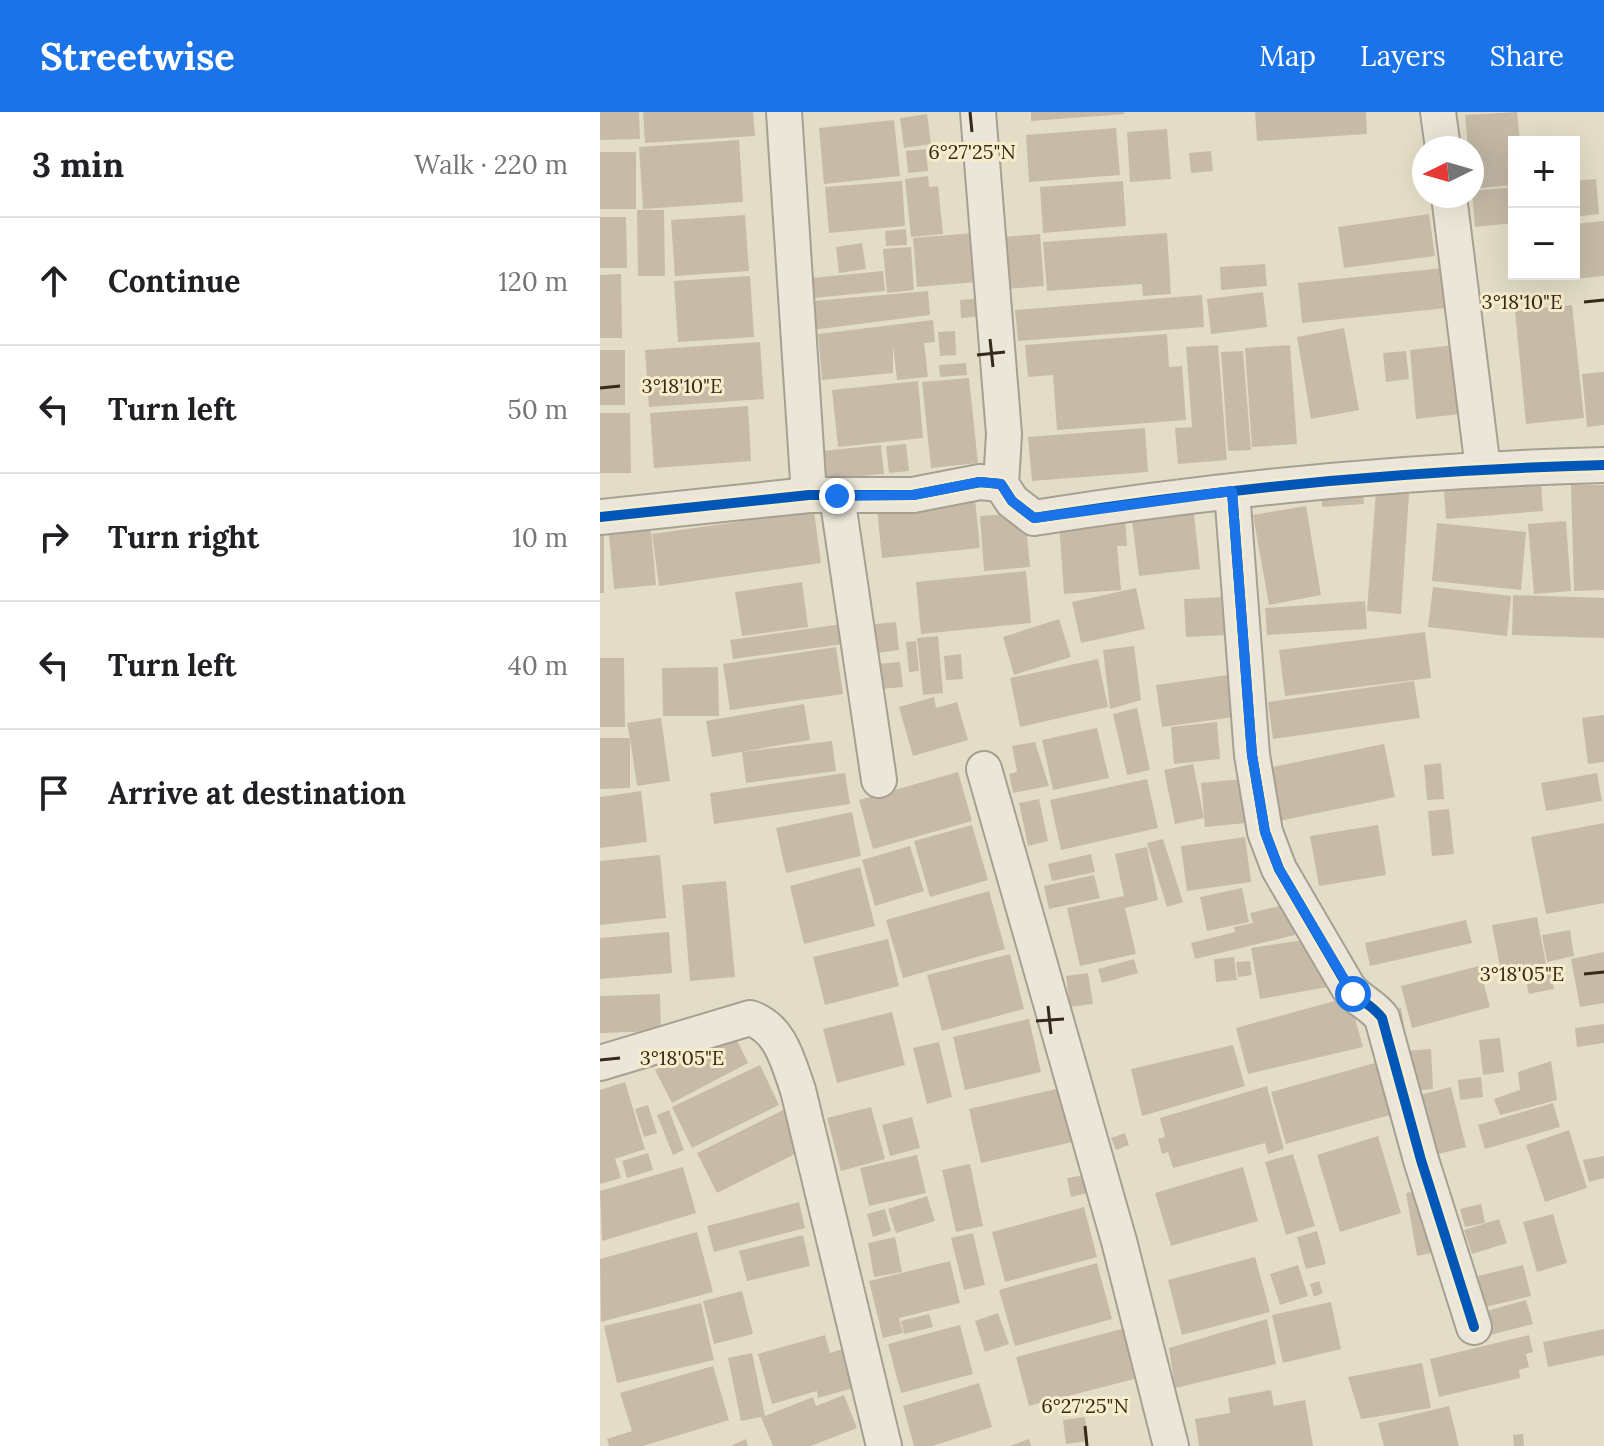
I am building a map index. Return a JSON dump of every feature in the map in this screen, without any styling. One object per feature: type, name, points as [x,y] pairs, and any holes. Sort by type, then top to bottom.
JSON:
[{"type":"street","points":[[784,112],[823,495],[879,780]]},
{"type":"street","points":[[978,112],[1004,434],[1001,484],[1012,501],[1034,518],[1232,491],[1483,469],[1604,465]]},
{"type":"street","points":[[1438,112],[1441,136]]},
{"type":"street","points":[[1450,208],[1483,469]]},
{"type":"street","points":[[600,517],[823,495],[913,495],[980,482],[1001,484]]},
{"type":"street","points":[[1232,491],[1252,755],[1265,832],[1279,869],[1348,987],[1358,999],[1374,1007],[1382,1018],[1421,1160],[1474,1327]]},
{"type":"street","points":[[984,769],[1119,1241],[1171,1446]]},
{"type":"street","points":[[600,1063],[750,1018],[766,1023],[778,1040],[798,1090],[884,1446]]},
{"type":"building","points":[[600,112],[639,112],[640,139],[600,140]]},
{"type":"building","points":[[643,112],[753,112],[755,136],[645,143]]},
{"type":"building","points":[[1031,112],[1124,112],[1125,114],[1031,121]]},
{"type":"building","points":[[1255,112],[1366,112],[1367,134],[1257,141]]},
{"type":"building","points":[[1517,112],[1519,136],[1508,136],[1508,186],[1484,188],[1484,136],[1467,136],[1465,115]]},
{"type":"building","points":[[927,114],[931,144],[904,148],[900,118]]},
{"type":"building","points":[[894,120],[900,176],[824,184],[819,128]]},
{"type":"building","points":[[1116,128],[1120,175],[1029,182],[1026,135]]},
{"type":"building","points":[[1167,129],[1171,179],[1130,182],[1127,132]]},
{"type":"building","points":[[739,140],[743,202],[643,209],[639,147]]},
{"type":"building","points":[[926,149],[928,171],[908,173],[906,151]]},
{"type":"building","points":[[1211,151],[1213,171],[1191,173],[1189,153]]},
{"type":"building","points":[[600,152],[636,152],[636,209],[600,209]]},
{"type":"building","points":[[928,176],[929,187],[938,186],[943,234],[911,237],[905,179]]},
{"type":"building","points":[[1596,179],[1599,214],[1580,216],[1580,180]]},
{"type":"building","points":[[902,181],[905,226],[829,233],[825,187]]},
{"type":"building","points":[[1123,181],[1126,226],[1043,233],[1040,187]]},
{"type":"building","points":[[1508,188],[1508,224],[1475,227],[1473,208],[1484,208],[1484,190]]},
{"type":"building","points":[[637,210],[664,210],[665,276],[638,276]]},
{"type":"building","points":[[1429,214],[1435,256],[1344,268],[1338,227]]},
{"type":"building","points":[[745,215],[749,271],[675,276],[671,220]]},
{"type":"building","points":[[600,217],[626,217],[627,268],[600,268]]},
{"type":"building","points":[[1604,221],[1604,276],[1580,278],[1580,223]]},
{"type":"building","points":[[906,229],[907,245],[886,246],[885,231]]},
{"type":"building","points":[[974,233],[978,282],[917,287],[913,238]]},
{"type":"building","points":[[1167,233],[1171,294],[1143,296],[1142,284],[1047,291],[1043,242]]},
{"type":"building","points":[[1040,234],[1044,286],[1006,289],[1002,237]]},
{"type":"building","points":[[862,243],[866,269],[839,273],[836,247]]},
{"type":"building","points":[[911,247],[914,290],[887,293],[883,249]]},
{"type":"building","points":[[1265,264],[1267,286],[1221,290],[1220,267]]},
{"type":"building","points":[[1443,268],[1447,308],[1302,323],[1298,283]]},
{"type":"building","points":[[883,271],[885,291],[814,298],[812,278]]},
{"type":"building","points":[[621,274],[622,338],[600,338],[600,275]]},
{"type":"building","points":[[750,276],[754,337],[678,342],[674,281]]},
{"type":"building","points":[[928,291],[930,315],[804,331],[801,302]]},
{"type":"building","points":[[1263,292],[1267,327],[1211,334],[1207,299]]},
{"type":"building","points":[[1202,295],[1204,327],[1018,341],[1015,310]]},
{"type":"building","points":[[983,298],[985,316],[961,318],[960,300]]},
{"type":"building","points":[[1572,305],[1584,418],[1526,424],[1515,311]]},
{"type":"building","points":[[933,320],[935,342],[924,343],[928,377],[897,380],[893,346],[893,373],[822,380],[818,334]]},
{"type":"building","points":[[1344,328],[1359,410],[1311,419],[1297,337]]},
{"type":"building","points":[[955,331],[956,355],[940,356],[938,332]]},
{"type":"building","points":[[1167,334],[1169,367],[1182,366],[1186,420],[1057,430],[1053,375],[1028,377],[1025,345]]},
{"type":"building","points":[[760,342],[764,399],[649,407],[645,350]]},
{"type":"building","points":[[1218,345],[1227,460],[1178,464],[1175,428],[1192,427],[1186,347]]},
{"type":"building","points":[[1290,345],[1297,444],[1252,447],[1245,348]]},
{"type":"building","points":[[1454,345],[1460,414],[1416,419],[1410,350]]},
{"type":"building","points":[[600,350],[625,350],[625,405],[600,405]]},
{"type":"building","points":[[1243,351],[1251,450],[1228,451],[1221,352]]},
{"type":"building","points":[[1406,351],[1409,379],[1386,382],[1383,353]]},
{"type":"building","points":[[966,363],[967,375],[940,377],[939,365]]},
{"type":"building","points":[[1604,372],[1604,425],[1587,427],[1582,374]]},
{"type":"building","points":[[969,378],[978,463],[931,468],[922,382]]},
{"type":"building","points":[[918,381],[923,438],[838,447],[832,390]]},
{"type":"building","points":[[748,406],[751,461],[654,468],[650,413]]},
{"type":"building","points":[[600,413],[630,413],[631,473],[600,473]]},
{"type":"building","points":[[1145,428],[1148,472],[1032,481],[1028,437]]},
{"type":"building","points":[[906,444],[909,471],[889,473],[886,446]]},
{"type":"building","points":[[881,445],[884,474],[816,480],[813,452]]},
{"type":"building","points":[[1540,470],[1543,511],[1446,519],[1443,477]]},
{"type":"building","points":[[1362,483],[1364,504],[1322,507],[1321,487]]},
{"type":"building","points":[[1571,485],[1604,485],[1604,590],[1574,591]]},
{"type":"building","points":[[1376,491],[1409,494],[1401,614],[1367,611]]},
{"type":"building","points":[[1192,497],[1200,569],[1139,576],[1130,504]]},
{"type":"building","points":[[975,499],[980,548],[882,558],[877,509]]},
{"type":"building","points":[[1306,506],[1321,595],[1269,605],[1253,515]]},
{"type":"building","points":[[814,511],[821,563],[659,586],[652,534]]},
{"type":"building","points":[[1025,513],[1030,567],[984,571],[980,516]]},
{"type":"building","points":[[1125,518],[1127,546],[1117,546],[1121,590],[1064,594],[1059,523]]},
{"type":"building","points":[[650,520],[656,585],[614,589],[608,524]]},
{"type":"building","points":[[1566,521],[1571,591],[1534,594],[1528,524]]},
{"type":"building","points":[[1437,523],[1526,532],[1521,590],[1432,581]]},
{"type":"building","points":[[600,532],[604,532],[604,593],[600,593]]},
{"type":"building","points":[[1026,571],[1031,623],[921,634],[916,582]]},
{"type":"building","points":[[802,582],[808,627],[742,636],[735,592]]},
{"type":"building","points":[[1433,587],[1511,596],[1507,636],[1428,627]]},
{"type":"building","points":[[1136,588],[1145,629],[1081,643],[1072,602]]},
{"type":"building","points":[[1513,595],[1604,598],[1604,638],[1512,635]]},
{"type":"building","points":[[1224,597],[1226,635],[1186,637],[1184,599]]},
{"type":"building","points":[[1365,601],[1367,629],[1267,635],[1265,608]]},
{"type":"building","points":[[1059,619],[1071,657],[1014,675],[1003,637]]},
{"type":"building","points":[[896,622],[899,650],[878,653],[875,624]]},
{"type":"building","points":[[842,624],[844,644],[733,659],[730,640]]},
{"type":"building","points":[[1425,632],[1431,678],[1285,696],[1279,650]]},
{"type":"building","points":[[938,636],[943,693],[923,695],[917,638]]},
{"type":"building","points":[[916,641],[919,671],[909,672],[906,642]]},
{"type":"building","points":[[1134,646],[1141,700],[1110,709],[1103,650]]},
{"type":"building","points":[[836,647],[843,694],[730,710],[723,664]]},
{"type":"building","points":[[961,654],[963,679],[946,680],[944,656]]},
{"type":"building","points":[[600,658],[624,658],[625,727],[600,727]]},
{"type":"building","points":[[1098,659],[1108,707],[1020,727],[1010,678]]},
{"type":"building","points":[[900,662],[903,687],[881,689],[878,664]]},
{"type":"building","points":[[718,667],[719,716],[663,716],[662,668]]},
{"type":"building","points":[[1228,675],[1234,717],[1162,727],[1156,685]]},
{"type":"building","points":[[1414,681],[1420,718],[1273,739],[1268,702]]},
{"type":"building","points":[[934,697],[936,708],[957,702],[968,740],[913,756],[899,707]]},
{"type":"building","points":[[804,704],[810,740],[712,757],[706,721]]},
{"type":"building","points":[[1137,708],[1150,770],[1127,775],[1113,714]]},
{"type":"building","points":[[1604,715],[1604,762],[1588,764],[1582,718]]},
{"type":"building","points":[[661,718],[670,781],[637,786],[627,723]]},
{"type":"building","points":[[1217,722],[1220,759],[1174,764],[1171,727]]},
{"type":"building","points":[[1097,728],[1109,778],[1053,790],[1042,740]]},
{"type":"building","points":[[600,738],[630,738],[630,788],[600,789]]},
{"type":"building","points":[[832,741],[836,771],[746,783],[742,752]]},
{"type":"building","points":[[1035,742],[1049,786],[1013,793],[1009,774],[1017,772],[1012,746]]},
{"type":"building","points":[[1384,744],[1395,797],[1279,821],[1268,768]]},
{"type":"building","points":[[1441,763],[1444,799],[1427,800],[1424,765]]},
{"type":"building","points":[[1193,764],[1204,818],[1175,824],[1164,770]]},
{"type":"building","points":[[958,772],[972,821],[873,849],[859,800]]},
{"type":"building","points":[[845,773],[850,804],[714,824],[710,793]]},
{"type":"building","points":[[1597,773],[1602,801],[1546,811],[1541,783]]},
{"type":"building","points":[[1147,779],[1158,828],[1061,850],[1050,800]]},
{"type":"building","points":[[1242,779],[1246,823],[1205,827],[1201,783]]},
{"type":"building","points":[[641,791],[647,842],[600,848],[600,797]]},
{"type":"building","points":[[1039,799],[1048,841],[1028,846],[1019,803]]},
{"type":"building","points":[[1449,809],[1454,854],[1432,856],[1428,811]]},
{"type":"building","points":[[852,812],[861,856],[786,873],[776,828]]},
{"type":"building","points":[[1604,823],[1604,903],[1546,914],[1531,837]]},
{"type":"building","points":[[972,825],[988,880],[930,897],[914,841]]},
{"type":"building","points":[[1378,825],[1386,875],[1319,886],[1310,836]]},
{"type":"building","points":[[1245,837],[1251,882],[1187,891],[1181,846]]},
{"type":"building","points":[[1163,839],[1183,902],[1167,907],[1147,843]]},
{"type":"building","points":[[910,846],[924,891],[875,906],[862,860]]},
{"type":"building","points":[[1147,847],[1158,900],[1125,908],[1136,954],[1080,966],[1067,908],[1124,896],[1115,854]]},
{"type":"building","points":[[1091,854],[1095,872],[1052,881],[1048,864]]},
{"type":"building","points":[[660,855],[666,918],[600,925],[600,861]]},
{"type":"building","points":[[860,867],[875,926],[804,944],[790,886]]},
{"type":"building","points":[[1094,875],[1100,898],[1049,909],[1044,886]]},
{"type":"building","points":[[726,881],[735,977],[690,981],[682,885]]},
{"type":"building","points":[[1242,888],[1249,922],[1207,931],[1200,897]]},
{"type":"building","points":[[989,891],[1005,949],[903,978],[886,920]]},
{"type":"building","points":[[1287,904],[1295,935],[1195,959],[1191,943],[1235,932],[1234,927],[1253,923],[1250,913]]},
{"type":"building","points":[[1537,917],[1546,964],[1501,972],[1492,925]]},
{"type":"building","points":[[1466,920],[1472,943],[1370,966],[1365,943]]},
{"type":"building","points":[[1570,930],[1574,956],[1547,962],[1542,935]]},
{"type":"building","points":[[669,932],[672,973],[600,979],[600,938]]},
{"type":"building","points":[[1317,938],[1328,987],[1260,999],[1251,948]]},
{"type":"building","points":[[888,939],[899,986],[825,1005],[813,957]]},
{"type":"building","points":[[1604,952],[1604,1003],[1580,1007],[1571,959]]},
{"type":"building","points":[[1010,954],[1024,1009],[942,1031],[927,975]]},
{"type":"building","points":[[1234,957],[1237,980],[1216,982],[1214,959]]},
{"type":"building","points":[[1134,959],[1138,973],[1102,983],[1098,969]]},
{"type":"building","points":[[1250,961],[1252,975],[1238,977],[1236,962]]},
{"type":"building","points":[[1479,966],[1490,1007],[1412,1028],[1401,986]]},
{"type":"building","points":[[1549,966],[1554,989],[1529,994],[1524,970]]},
{"type":"building","points":[[1088,973],[1093,1004],[1070,1007],[1066,976]]},
{"type":"building","points":[[660,994],[661,1031],[600,1033],[600,996]]},
{"type":"building","points":[[1349,997],[1363,1047],[1248,1074],[1236,1028]]},
{"type":"building","points":[[1401,1008],[1404,1025],[1393,1027],[1390,1010]]},
{"type":"building","points":[[892,1012],[905,1065],[837,1083],[823,1029]]},
{"type":"building","points":[[1029,1019],[1041,1072],[965,1090],[953,1037]]},
{"type":"building","points":[[1604,1024],[1604,1043],[1577,1047],[1575,1028]]},
{"type":"building","points":[[732,1030],[748,1063],[672,1103],[655,1070]]},
{"type":"building","points":[[1500,1038],[1504,1072],[1483,1075],[1479,1040]]},
{"type":"building","points":[[939,1042],[952,1097],[927,1104],[913,1048]]},
{"type":"building","points":[[1233,1045],[1245,1086],[1142,1116],[1131,1069]]},
{"type":"building","points":[[1431,1049],[1433,1089],[1409,1091],[1406,1051]]},
{"type":"building","points":[[1551,1061],[1557,1100],[1500,1115],[1494,1099],[1520,1090],[1518,1072]]},
{"type":"building","points":[[1375,1063],[1390,1115],[1286,1144],[1271,1092]]},
{"type":"building","points":[[760,1065],[779,1105],[692,1148],[672,1107]]},
{"type":"building","points":[[1481,1077],[1483,1097],[1460,1100],[1458,1080]]},
{"type":"building","points":[[625,1082],[645,1149],[615,1159],[621,1178],[600,1184],[600,1090]]},
{"type":"building","points":[[1267,1086],[1284,1149],[1268,1154],[1265,1143],[1173,1168],[1168,1152],[1162,1154],[1158,1139],[1165,1137],[1160,1118]]},
{"type":"building","points":[[1065,1087],[1077,1141],[981,1163],[969,1109]]},
{"type":"building","points":[[1451,1087],[1466,1147],[1427,1157],[1412,1097]]},
{"type":"building","points":[[1553,1103],[1560,1127],[1485,1149],[1478,1125]]},
{"type":"building","points":[[648,1105],[657,1133],[644,1137],[635,1109]]},
{"type":"building","points":[[871,1107],[885,1159],[841,1171],[827,1118]]},
{"type":"building","points":[[669,1110],[684,1150],[673,1155],[657,1115]]},
{"type":"building","points":[[783,1110],[803,1150],[717,1193],[697,1153]]},
{"type":"building","points":[[912,1117],[920,1148],[890,1156],[882,1125]]},
{"type":"building","points":[[1569,1130],[1587,1188],[1545,1202],[1526,1145]]},
{"type":"building","points":[[1125,1133],[1129,1145],[1116,1150],[1111,1138]]},
{"type":"building","points":[[1378,1136],[1401,1213],[1340,1232],[1317,1155]]},
{"type":"building","points":[[648,1153],[653,1170],[627,1178],[622,1161]]},
{"type":"building","points":[[1293,1154],[1315,1226],[1286,1235],[1265,1162]]},
{"type":"building","points":[[917,1155],[926,1193],[869,1206],[860,1168]]},
{"type":"building","points":[[1604,1156],[1604,1178],[1589,1182],[1583,1160]]},
{"type":"building","points":[[970,1164],[983,1226],[956,1232],[942,1170]]},
{"type":"building","points":[[683,1167],[696,1213],[602,1241],[600,1191]]},
{"type":"building","points":[[1243,1167],[1258,1221],[1171,1246],[1155,1193]]},
{"type":"building","points":[[1085,1175],[1088,1193],[1071,1197],[1067,1178]]},
{"type":"building","points":[[1423,1190],[1436,1252],[1417,1256],[1406,1193]]},
{"type":"building","points":[[927,1196],[935,1221],[896,1233],[888,1209]]},
{"type":"building","points":[[799,1202],[805,1228],[714,1252],[707,1226]]},
{"type":"building","points":[[1481,1204],[1485,1223],[1465,1227],[1460,1209]]},
{"type":"building","points":[[1084,1207],[1097,1257],[1005,1282],[992,1232]]},
{"type":"building","points":[[885,1209],[891,1231],[873,1237],[867,1214]]},
{"type":"building","points":[[1553,1214],[1567,1263],[1537,1272],[1523,1222]]},
{"type":"building","points":[[1499,1219],[1507,1243],[1472,1254],[1464,1230]]},
{"type":"building","points":[[1317,1231],[1326,1264],[1306,1269],[1297,1237]]},
{"type":"building","points":[[697,1232],[713,1292],[601,1322],[600,1259]]},
{"type":"building","points":[[973,1233],[985,1285],[964,1290],[951,1238]]},
{"type":"building","points":[[803,1235],[810,1266],[747,1281],[739,1251]]},
{"type":"building","points":[[895,1237],[902,1272],[874,1277],[868,1243]]},
{"type":"building","points":[[1255,1257],[1270,1312],[1182,1335],[1168,1280]]},
{"type":"building","points":[[950,1261],[960,1303],[899,1318],[903,1333],[883,1338],[869,1281]]},
{"type":"building","points":[[1097,1263],[1112,1319],[1015,1346],[999,1290]]},
{"type":"building","points":[[1298,1265],[1308,1296],[1280,1305],[1270,1274]]},
{"type":"building","points":[[1523,1265],[1531,1296],[1485,1307],[1478,1276]]},
{"type":"building","points":[[1319,1281],[1323,1293],[1314,1297],[1310,1284]]},
{"type":"building","points":[[742,1291],[753,1334],[714,1344],[703,1301]]},
{"type":"building","points":[[1526,1300],[1533,1324],[1490,1335],[1483,1312]]},
{"type":"building","points":[[1331,1302],[1341,1349],[1283,1363],[1272,1315]]},
{"type":"building","points":[[701,1303],[714,1360],[617,1383],[604,1326]]},
{"type":"building","points":[[998,1313],[1009,1344],[985,1352],[975,1321]]},
{"type":"building","points":[[929,1314],[933,1327],[904,1334],[901,1321]]},
{"type":"building","points":[[1267,1319],[1276,1364],[1175,1388],[1169,1348]]},
{"type":"building","points":[[960,1325],[973,1374],[901,1393],[888,1344]]},
{"type":"building","points":[[1129,1327],[1142,1377],[1029,1406],[1016,1357]]},
{"type":"building","points":[[1604,1329],[1604,1355],[1548,1367],[1543,1342]]},
{"type":"building","points":[[825,1335],[830,1353],[842,1349],[853,1388],[818,1398],[817,1391],[772,1404],[758,1354]]},
{"type":"building","points":[[1529,1335],[1533,1352],[1526,1354],[1529,1367],[1519,1370],[1520,1378],[1439,1397],[1430,1359]]},
{"type":"building","points":[[752,1353],[765,1416],[813,1397],[816,1406],[844,1395],[857,1428],[811,1446],[773,1446],[761,1417],[741,1421],[728,1358]]},
{"type":"building","points":[[1422,1363],[1431,1408],[1361,1419],[1348,1377]]},
{"type":"building","points":[[713,1366],[729,1420],[643,1446],[609,1446],[607,1439],[632,1431],[620,1393]]},
{"type":"building","points":[[979,1383],[992,1427],[932,1446],[914,1446],[903,1406]]},
{"type":"building","points":[[1271,1390],[1274,1406],[1305,1400],[1313,1446],[1199,1446],[1195,1419],[1230,1413],[1228,1398]]},
{"type":"building","points":[[1449,1406],[1459,1446],[1384,1446],[1378,1423]]},
{"type":"building","points":[[1085,1417],[1088,1441],[1066,1444],[1063,1420]]},
{"type":"building","points":[[1523,1434],[1524,1446],[1514,1446],[1513,1435]]},
{"type":"building","points":[[746,1439],[748,1446],[731,1446]]},
{"type":"building","points":[[1029,1439],[1031,1446],[1010,1446]]},
{"type":"cycle path","points":[[600,517],[809,495],[913,495],[980,482],[1001,484],[1012,501],[1034,518],[1318,482],[1461,471],[1604,465]]},
{"type":"cycle path","points":[[1232,491],[1252,755],[1265,832],[1279,869],[1348,987],[1382,1018],[1421,1160],[1474,1327]]},
{"type":"route","points":[[837,496],[913,495],[980,482],[1001,484],[1012,501],[1034,518],[1232,491],[1252,755],[1265,832],[1279,869],[1353,994]]}]
